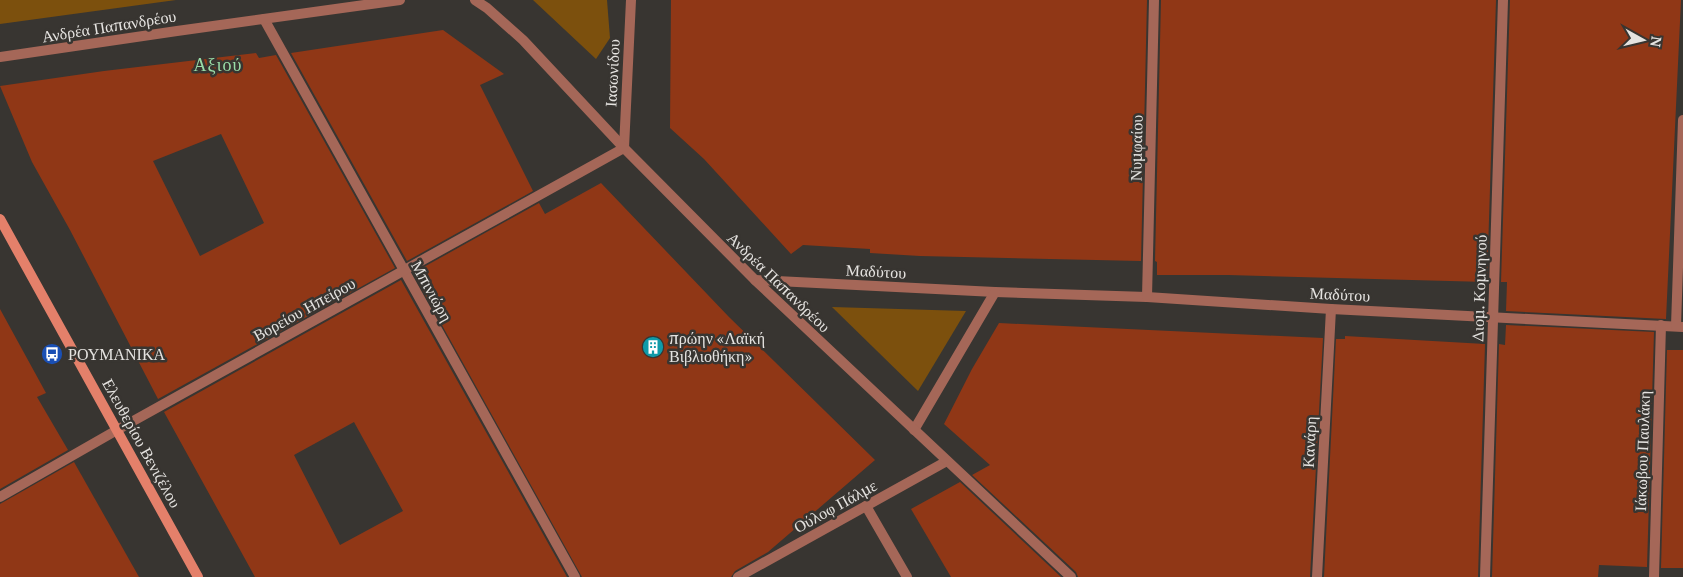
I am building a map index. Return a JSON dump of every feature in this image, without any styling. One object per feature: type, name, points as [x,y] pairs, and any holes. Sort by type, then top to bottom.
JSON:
[{"type":"main road","name":"Ελευθερίου Βενιζέλου","points":[[0,219],[198,577]]},
{"type":"street","name":"Ανδρέα Παπανδρέου","points":[[0,57],[400,0]]},
{"type":"street","name":"Ανδρέα Παπανδρέου","points":[[475,0],[487,8],[523,40],[624,148],[755,280],[1071,577]]},
{"type":"street","name":"Ιασωνίδου","points":[[624,148],[631,0]]},
{"type":"street","name":"Νυμφαίου","points":[[1147,297],[1154,0]]},
{"type":"street","name":"Διομ. Κομνηνού","points":[[1485,577],[1503,0]]},
{"type":"street","name":"Μπινιώρη","points":[[264,19],[575,577]]},
{"type":"street","points":[[1679,326],[1683,120]]},
{"type":"street","name":"Βορείου Ηπείρου","points":[[0,497],[624,148]]},
{"type":"street","name":"Μαδύτου","points":[[755,280],[995,292],[1147,297],[1331,309],[1679,326]]},
{"type":"street","points":[[914,430],[995,292]]},
{"type":"street","name":"Κανάρη","points":[[1317,577],[1331,309]]},
{"type":"street","name":"Ιάκωβου Παυλάκη","points":[[1654,577],[1661,325]]},
{"type":"street","name":"Ούλοφ Πάλμε","points":[[738,577],[947,461]]},
{"type":"street","points":[[866,506],[907,577]]},
{"type":"shaded area","points":[[0,0],[176,0],[0,24]]},
{"type":"shaded area","points":[[533,0],[607,0],[610,38],[596,59]]},
{"type":"shaded area","points":[[832,307],[966,311],[918,391]]},
{"type":"building","points":[[671,0],[1147,0],[1141,261],[920,256],[870,253],[870,249],[803,245],[791,254],[704,159],[670,128]]},
{"type":"building","points":[[1161,0],[1496,0],[1487,282],[1228,275],[1157,275],[1157,262],[1155,261]]},
{"type":"building","points":[[1510,0],[1681,0],[1666,319],[1506,311],[1507,282],[1501,282]]},
{"type":"building","points":[[443,30],[504,74],[480,85],[533,191],[407,261],[291,53]]},
{"type":"building","points":[[256,53],[259,58],[276,55],[395,268],[158,399],[70,230],[32,162],[0,86],[104,71]],"holes":[[[221,134],[264,223],[200,256],[153,161]]]},
{"type":"building","points":[[601,183],[729,317],[875,460],[768,552],[735,571],[731,577],[582,577],[413,273],[539,203],[545,214]]},
{"type":"building","points":[[401,280],[567,577],[255,577],[164,412]],"holes":[[[354,422],[403,511],[340,545],[294,455]]]},
{"type":"building","points":[[0,309],[46,393],[37,397],[68,450],[0,489]]},
{"type":"building","points":[[999,323],[1323,338],[1310,577],[1078,577],[1076,572],[972,475],[990,465],[944,424],[972,369]]},
{"type":"building","points":[[1506,325],[1654,332],[1647,567],[1599,565],[1598,577],[1492,577],[1499,344],[1505,345]]},
{"type":"building","points":[[1345,336],[1485,344],[1478,577],[1324,577],[1336,339],[1345,339]]},
{"type":"building","points":[[1667,350],[1683,350],[1683,568],[1661,568]]},
{"type":"building","points":[[74,462],[139,577],[0,577],[0,504]]},
{"type":"building","points":[[960,482],[1061,577],[951,577],[911,509]]},
{"type":"place","name":"πρώην «Λαϊκή Βιβλιοθήκη»","points":[[653,347]]},
{"type":"place","name":"ΡΟΥΜΑΝΙΚΑ","points":[[52,354]]},
{"type":"district","name":"Αξιού","points":[[218,64]]}]
